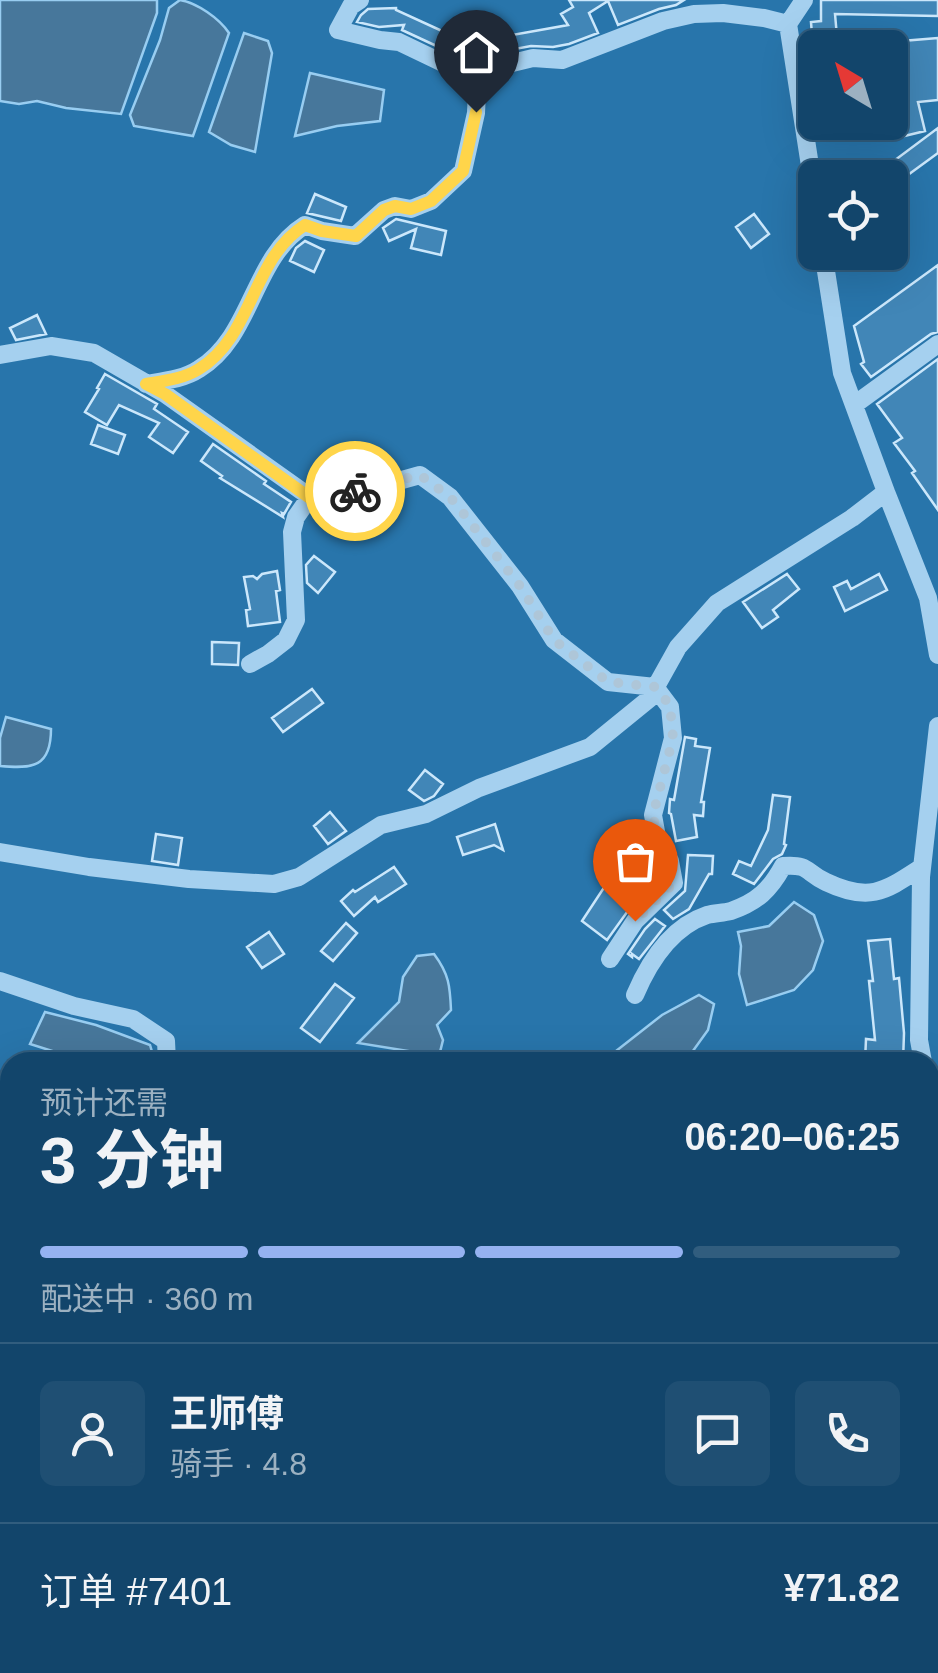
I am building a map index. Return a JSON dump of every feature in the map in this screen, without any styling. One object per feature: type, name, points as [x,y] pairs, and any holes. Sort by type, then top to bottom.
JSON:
[{"type":"street","points":[[360,0],[351,6],[338,30],[399,42],[448,65],[478,71],[533,58],[562,60],[663,21],[694,14],[723,13],[788,24]]},
{"type":"street","points":[[804,0],[788,24],[809,160]]},
{"type":"street","points":[[146,384],[172,380],[197,370],[218,354],[247,309],[269,260],[288,236],[305,225],[356,236],[384,210],[395,206],[411,209],[444,191],[463,171],[476,112],[478,71]]},
{"type":"street","points":[[827,270],[842,373],[928,598],[938,655]]},
{"type":"street","points":[[854,406],[938,344]]},
{"type":"street","points":[[0,355],[51,346],[94,353],[165,394],[310,498],[366,490],[420,475],[450,497],[468,519],[520,586],[554,640],[608,682],[656,687],[670,706],[673,738],[653,815],[674,883],[635,921],[610,959]]},
{"type":"street","points":[[0,852],[189,880],[274,884],[299,877],[381,826],[426,814],[480,788],[590,747],[649,699],[678,647],[717,602],[852,518],[886,492]]},
{"type":"street","points":[[250,664],[286,640],[296,620],[292,532],[296,517],[310,498]]},
{"type":"street","points":[[921,1052],[922,867],[938,726]]},
{"type":"street","points":[[635,995],[645,970],[664,942],[705,916],[753,902],[772,886],[783,866],[799,864],[826,882],[869,896],[892,887],[922,867]]},
{"type":"street","points":[[0,982],[132,1020],[166,1041],[167,1052]]},
{"type":"shaded area","points":[[0,0],[938,0],[938,1052],[0,1052]]},
{"type":"shaded area","points":[[0,0],[157,0],[157,13],[121,114],[37,101],[0,101]]},
{"type":"shaded area","points":[[180,0],[207,12],[229,33],[193,136],[134,126],[130,115],[169,8]]},
{"type":"shaded area","points":[[244,33],[268,41],[272,53],[255,152],[231,145],[209,132]]},
{"type":"shaded area","points":[[310,73],[384,90],[380,121],[295,136]]},
{"type":"shaded area","points":[[6,717],[51,729],[48,751],[38,763],[0,766],[0,738]]},
{"type":"shaded area","points":[[794,902],[814,915],[823,941],[813,970],[794,990],[747,1005],[739,974],[738,932],[769,926]]},
{"type":"shaded area","points":[[434,954],[446,974],[451,1010],[437,1025],[443,1040],[440,1052],[358,1043],[399,1002],[403,977],[417,956]]},
{"type":"shaded area","points":[[699,995],[714,1004],[708,1030],[692,1052],[615,1052],[662,1015]]},
{"type":"shaded area","points":[[45,1012],[150,1045],[152,1052],[55,1052],[30,1044]]},
{"type":"building","points":[[569,0],[684,0],[618,25],[608,1],[589,13],[598,33],[569,44],[531,46],[471,57],[402,30],[404,25],[379,27],[357,22],[368,9],[396,8],[442,31],[478,43],[477,35],[494,32],[495,38],[568,25],[561,14],[573,7]]},
{"type":"building","points":[[821,0],[938,0],[938,16],[835,14],[836,30],[812,30],[811,22],[821,21]]},
{"type":"building","points":[[938,38],[938,100],[918,102],[925,131],[908,135],[908,40]]},
{"type":"building","points":[[938,128],[938,153],[908,175],[908,160],[895,160]]},
{"type":"building","points":[[315,194],[346,207],[341,221],[307,213]]},
{"type":"building","points":[[754,214],[769,234],[751,248],[736,227]]},
{"type":"building","points":[[396,219],[446,231],[441,255],[411,248],[416,229],[389,241],[383,228]]},
{"type":"building","points":[[305,241],[324,250],[314,272],[290,261]]},
{"type":"building","points":[[938,265],[938,332],[871,377],[861,364],[864,362],[854,326]]},
{"type":"building","points":[[37,315],[46,334],[16,340],[10,328]]},
{"type":"building","points":[[938,359],[938,510],[894,443],[902,438],[877,404]]},
{"type":"building","points":[[105,374],[157,404],[154,409],[188,432],[173,453],[149,437],[159,423],[119,405],[107,425],[85,412]]},
{"type":"building","points":[[98,425],[125,435],[118,454],[91,444]]},
{"type":"building","points":[[213,444],[291,502],[283,517],[220,478],[201,461]]},
{"type":"building","points":[[314,556],[335,572],[318,593],[307,583],[306,565]]},
{"type":"building","points":[[277,571],[280,622],[248,626],[246,610],[250,609],[244,577],[257,579]]},
{"type":"building","points":[[787,574],[799,589],[773,610],[778,617],[762,628],[743,602]]},
{"type":"building","points":[[879,574],[887,590],[845,611],[834,587],[847,581],[851,589]]},
{"type":"building","points":[[212,642],[239,643],[238,665],[212,664]]},
{"type":"building","points":[[312,689],[323,703],[283,732],[272,718]]},
{"type":"building","points":[[685,737],[696,739],[695,746],[710,748],[701,802],[703,816],[694,815],[697,837],[676,841],[670,799],[674,800]]},
{"type":"building","points":[[425,770],[443,784],[424,801],[409,790]]},
{"type":"building","points":[[773,795],[790,797],[786,845],[754,884],[733,874],[739,861],[751,866],[768,830]]},
{"type":"building","points":[[330,812],[346,831],[328,844],[314,826]]},
{"type":"building","points":[[495,824],[503,850],[494,845],[463,855],[457,837]]},
{"type":"building","points":[[156,834],[182,838],[178,865],[152,861]]},
{"type":"building","points":[[688,855],[713,856],[712,874],[689,909],[673,919],[664,910],[685,891]]},
{"type":"building","points":[[394,867],[406,884],[378,902],[375,897],[354,916],[341,901]]},
{"type":"building","points":[[605,886],[630,908],[607,940],[582,921]]},
{"type":"building","points":[[655,919],[665,926],[639,959],[632,957],[628,954]]},
{"type":"building","points":[[346,923],[357,933],[333,961],[321,951]]},
{"type":"building","points":[[269,932],[284,954],[262,968],[247,947]]},
{"type":"building","points":[[890,939],[894,979],[899,978],[903,1052],[865,1052],[866,1039],[875,1040],[868,941]]},
{"type":"building","points":[[335,984],[354,998],[320,1042],[301,1028]]},
{"type":"way so far","points":[[355,491],[420,475],[450,497],[463,513],[520,586],[554,640],[608,682],[656,687],[670,706],[673,738],[653,815],[674,883],[635,921]]},
{"type":"route","points":[[355,491],[310,498],[146,384],[172,380],[197,370],[218,354],[247,309],[269,260],[288,236],[305,225],[356,236],[384,210],[395,206],[411,209],[444,191],[463,171],[476,112]]}]
